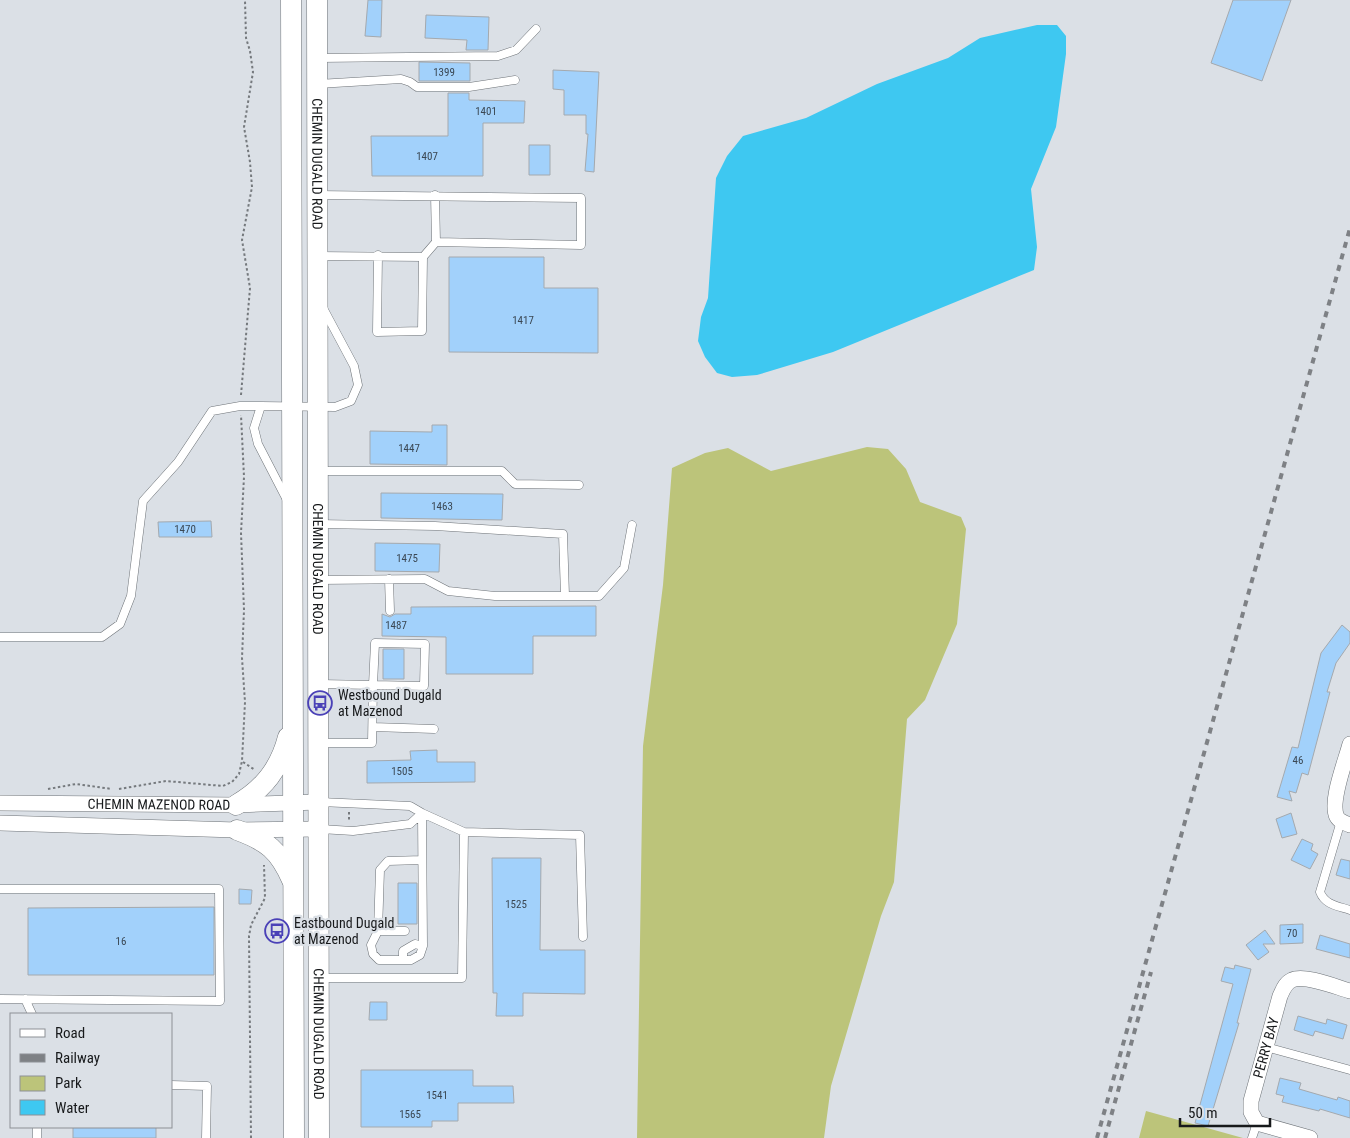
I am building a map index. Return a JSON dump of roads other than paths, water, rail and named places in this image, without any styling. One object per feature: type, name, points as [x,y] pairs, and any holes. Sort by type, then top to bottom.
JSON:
[{"type":"main road","name":"CHEMIN DUGALD ROAD","points":[[291,0],[294,1138]]},
{"type":"main road","name":"CHEMIN DUGALD ROAD","points":[[317,0],[318,1138]]},
{"type":"main road","points":[[236,805],[254,795],[269,780],[283,755],[293,718]]},
{"type":"main road","points":[[237,830],[260,839],[273,849],[284,862],[293,884]]},
{"type":"street","points":[[1346,823],[1337,816],[1336,797],[1350,744]]},
{"type":"street","name":"CHEMIN MAZENOD ROAD","points":[[0,802],[236,805],[318,802]]},
{"type":"street","name":"CHEMIN MAZENOD ROAD","points":[[0,823],[237,830],[318,829]]},
{"type":"street","name":"PERRY BAY","points":[[1256,1123],[1251,1112],[1251,1101],[1280,996],[1286,984],[1292,980],[1302,978],[1350,991]]},
{"type":"street","points":[[1256,1123],[1310,1138]]},
{"type":"lane","points":[[317,58],[498,56],[516,50],[536,29]]},
{"type":"lane","points":[[317,84],[401,79],[417,87],[469,87],[516,80]]},
{"type":"lane","points":[[318,195],[581,198],[581,245],[436,242]]},
{"type":"lane","points":[[378,255],[377,332],[422,331],[424,257],[436,242],[435,195]]},
{"type":"lane","points":[[318,256],[378,255],[424,257]]},
{"type":"lane","points":[[0,637],[102,637],[120,624],[131,596],[142,501],[178,462],[212,411],[240,406],[335,407],[351,400],[358,385],[354,366],[318,298]]},
{"type":"lane","points":[[261,406],[254,428],[258,444],[292,511]]},
{"type":"lane","points":[[318,471],[502,471],[515,484],[579,485]]},
{"type":"lane","points":[[318,524],[435,526],[563,534],[565,596]]},
{"type":"lane","points":[[318,580],[425,579],[448,591],[476,594],[599,596],[624,568],[632,525]]},
{"type":"lane","points":[[389,579],[390,611]]},
{"type":"lane","points":[[318,684],[373,685],[424,686],[425,644],[375,643],[373,685],[372,743],[318,743]]},
{"type":"lane","points":[[373,728],[434,729]]},
{"type":"lane","points":[[318,802],[410,806],[464,832],[580,835],[583,938]]},
{"type":"lane","points":[[318,829],[353,831],[410,824],[422,812]]},
{"type":"lane","points":[[422,812],[423,946],[420,955],[411,960],[379,960],[373,954],[371,946],[378,931],[380,870],[388,861],[422,860]]},
{"type":"lane","points":[[1346,823],[1320,892],[1322,899],[1329,904],[1350,910]]},
{"type":"lane","points":[[318,978],[462,978],[464,832]]},
{"type":"lane","points":[[0,889],[220,889],[220,1001],[0,999]]},
{"type":"lane","points":[[378,931],[405,931]]},
{"type":"lane","points":[[403,960],[403,951],[415,944],[423,946]]},
{"type":"lane","points":[[25,999],[32,1013]]},
{"type":"lane","points":[[1266,1047],[1350,1070]]},
{"type":"lane","points":[[172,1086],[207,1086],[206,1138]]},
{"type":"lane","points":[[1252,1138],[1256,1123]]},
{"type":"water","points":[[1037,25],[1057,25],[1066,36],[1066,54],[1056,127],[1031,189],[1037,247],[1034,270],[833,352],[757,375],[732,377],[717,373],[705,357],[698,341],[701,317],[708,298],[716,178],[727,156],[743,136],[806,118],[877,84],[948,58],[980,38]]},
{"type":"railway","points":[[1097,1138],[1350,228]]},
{"type":"railway","points":[[1105,1138],[1151,972]]},
{"type":"place","name":"Westbound Dugald at Mazenod","points":[[320,703]]},
{"type":"place","name":"Eastbound Dugald at Mazenod","points":[[277,931]]}]
